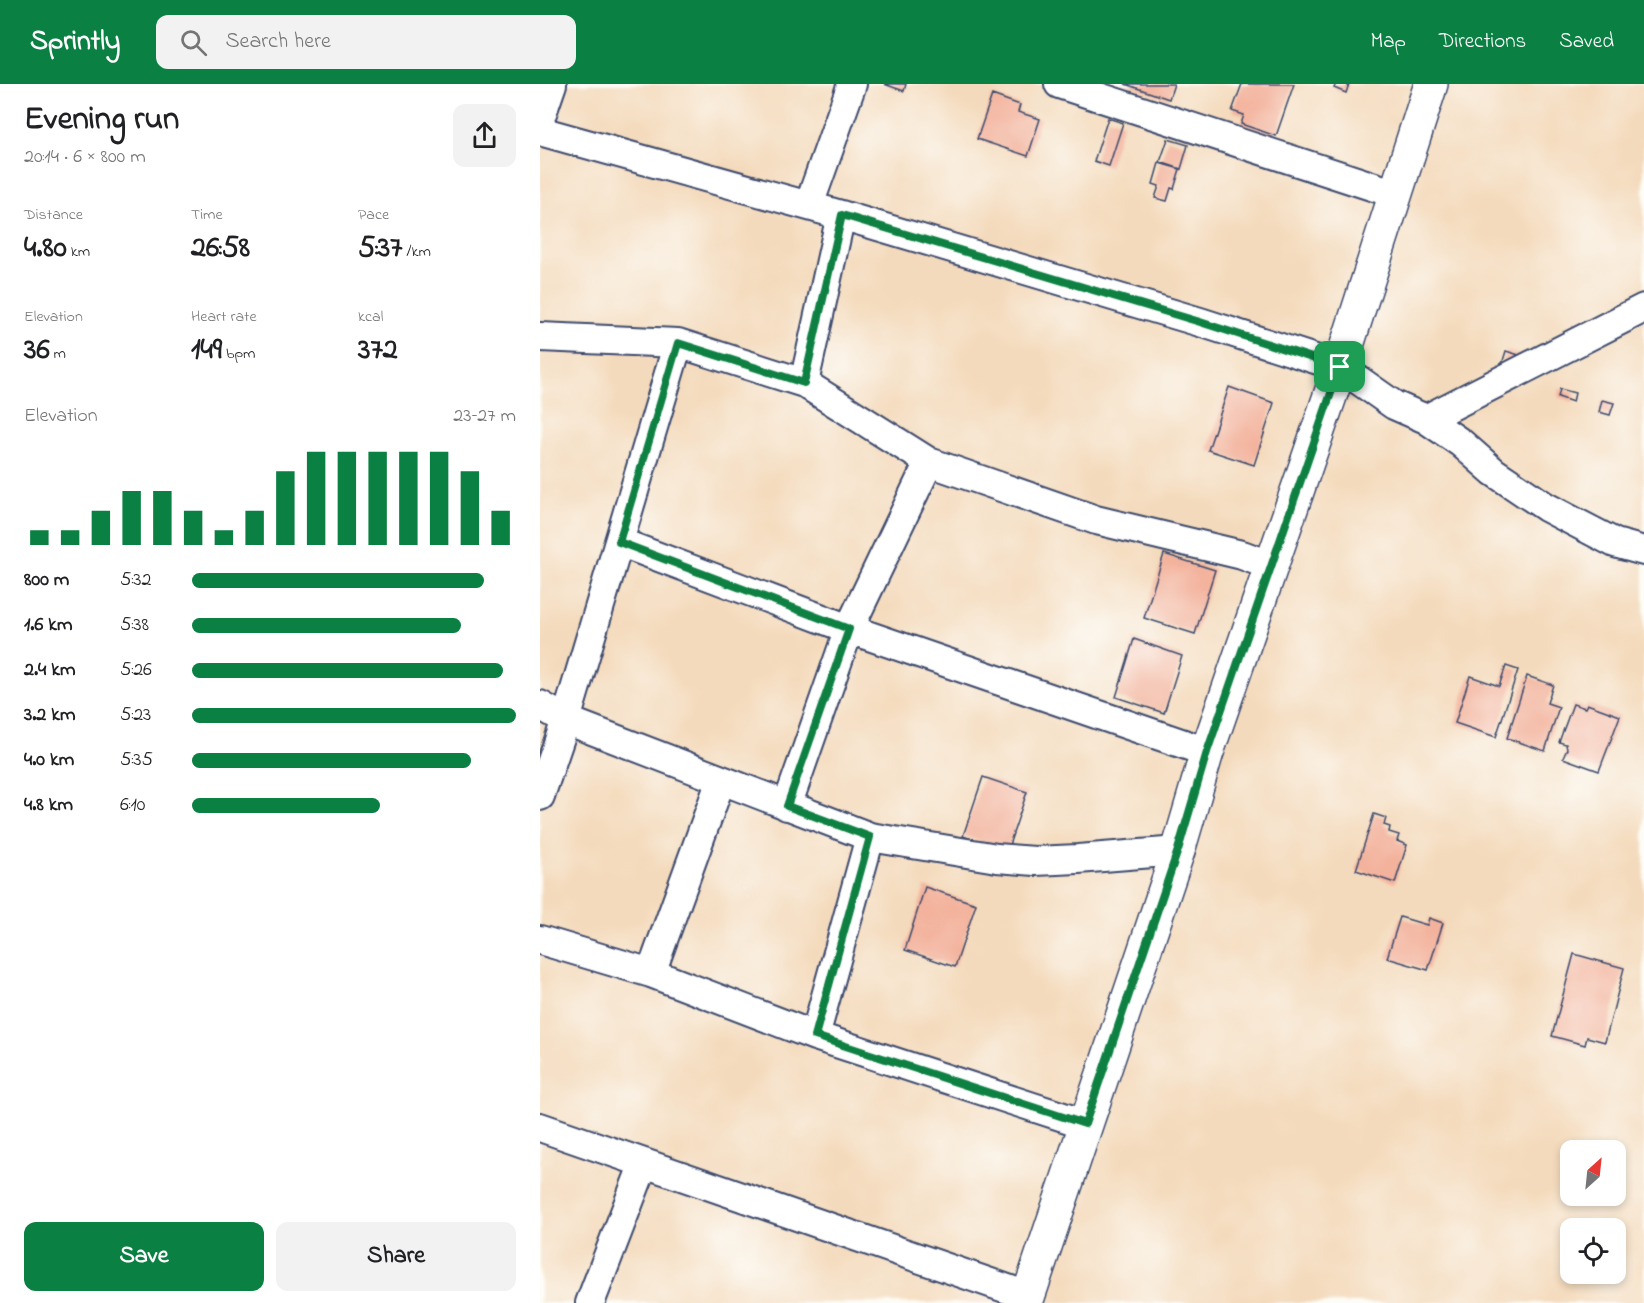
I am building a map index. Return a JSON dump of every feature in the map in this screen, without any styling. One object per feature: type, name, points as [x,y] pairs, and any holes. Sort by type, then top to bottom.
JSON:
[{"type":"street","points":[[540,119],[552,84]]},
{"type":"street","points":[[809,205],[852,84]]},
{"type":"street","points":[[1059,84],[1395,194]]},
{"type":"street","points":[[540,1127],[1027,1299],[1178,850],[1207,752],[1340,367],[1431,84]]},
{"type":"street","points":[[540,131],[809,205],[1200,322],[1340,367],[1394,405],[1426,419],[1461,443],[1494,472],[1546,507],[1615,543],[1644,552]]},
{"type":"street","points":[[804,383],[842,215]]},
{"type":"street","points":[[1426,419],[1644,308]]},
{"type":"street","points":[[540,337],[678,343],[804,383],[929,462],[1096,520],[1242,555],[1272,566]]},
{"type":"street","points":[[540,796],[566,720],[678,343]]},
{"type":"street","points":[[787,806],[849,629],[929,462]]},
{"type":"street","points":[[619,542],[849,629],[1207,752]]},
{"type":"street","points":[[540,705],[566,720],[870,837],[997,858],[1035,861],[1178,850]]},
{"type":"street","points":[[651,973],[721,780]]},
{"type":"street","points":[[815,1036],[870,837]]},
{"type":"street","points":[[540,940],[651,973],[815,1036],[1085,1124]]},
{"type":"street","points":[[590,1303],[644,1163]]},
{"type":"building","points":[[884,84],[906,84],[904,91]]},
{"type":"building","points":[[1125,84],[1174,84],[1169,99]]},
{"type":"building","points":[[1242,84],[1294,84],[1276,136],[1241,124],[1244,115],[1232,111]]},
{"type":"building","points":[[1336,84],[1349,84],[1346,93],[1334,88]]},
{"type":"building","points":[[992,95],[1020,105],[1018,112],[1040,119],[1028,156],[977,139]]},
{"type":"building","points":[[1108,118],[1123,123],[1109,166],[1094,161]]},
{"type":"building","points":[[1168,139],[1188,145],[1181,169],[1160,162]]},
{"type":"building","points":[[1159,163],[1180,169],[1174,189],[1171,188],[1167,201],[1155,198],[1159,186],[1153,184]]},
{"type":"building","points":[[1506,351],[1519,355],[1514,368],[1502,364]]},
{"type":"building","points":[[1229,387],[1274,403],[1254,465],[1208,450]]},
{"type":"building","points":[[1560,389],[1575,393],[1573,402],[1558,397]]},
{"type":"building","points":[[1602,400],[1614,403],[1610,415],[1599,412]]},
{"type":"building","points":[[1164,554],[1215,570],[1195,634],[1144,618]]},
{"type":"building","points":[[1134,639],[1182,656],[1164,713],[1116,697]]},
{"type":"building","points":[[1506,666],[1518,670],[1496,737],[1455,723],[1470,676],[1499,686]]},
{"type":"building","points":[[1527,676],[1553,685],[1547,703],[1559,707],[1545,751],[1507,738]]},
{"type":"building","points":[[1573,704],[1585,708],[1587,704],[1620,716],[1599,771],[1563,758],[1567,749],[1566,744],[1559,742]]},
{"type":"building","points":[[983,777],[1027,792],[1007,851],[963,836]]},
{"type":"building","points":[[1374,814],[1386,818],[1384,825],[1390,827],[1389,832],[1399,835],[1397,841],[1407,845],[1395,883],[1356,870]]},
{"type":"building","points":[[925,887],[976,904],[955,967],[905,950]]},
{"type":"building","points":[[1400,917],[1427,925],[1429,918],[1443,923],[1428,970],[1387,958]]},
{"type":"building","points":[[1574,954],[1624,968],[1605,1042],[1587,1037],[1585,1045],[1552,1036]]},
{"type":"route","points":[[842,215],[1200,322],[1340,367],[1207,752],[1178,850],[1085,1124],[815,1036],[870,837],[787,806],[849,629],[619,542],[678,343],[804,383],[842,215]]}]
